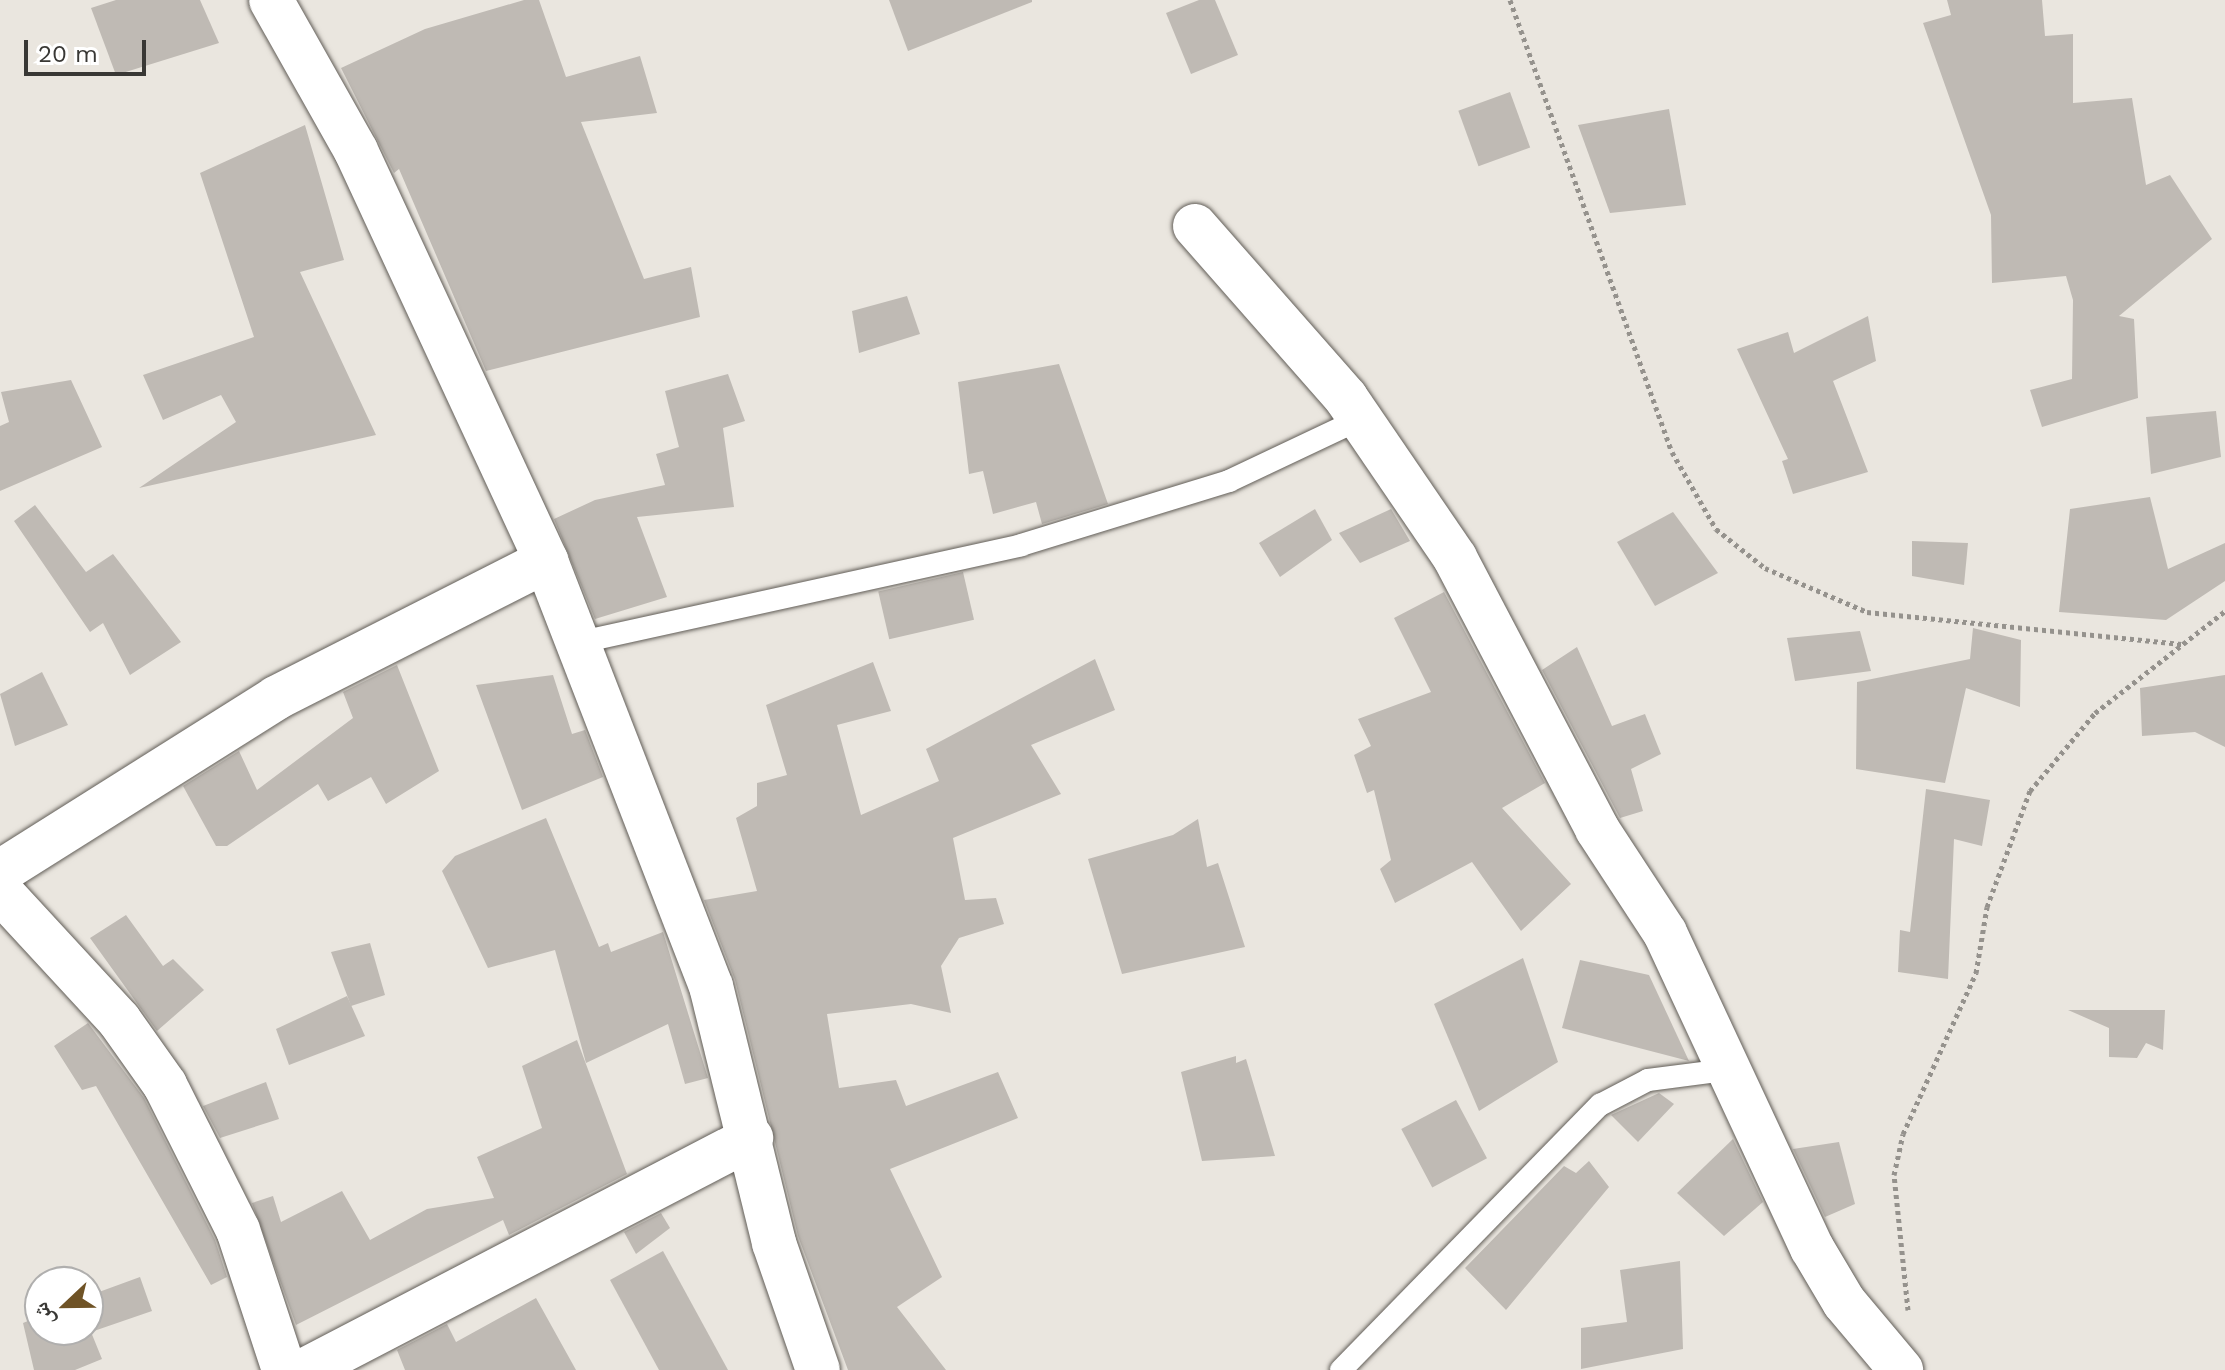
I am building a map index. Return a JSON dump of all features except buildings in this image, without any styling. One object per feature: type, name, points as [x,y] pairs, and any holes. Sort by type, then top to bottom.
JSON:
[{"type":"street","points":[[271,0],[363,164],[546,561],[711,986],[751,1138],[774,1243],[818,1370]]},
{"type":"street","points":[[1195,226],[1360,419],[1491,620],[1597,829],[1665,933],[1726,1070],[1812,1248],[1844,1302],[1901,1370]]},
{"type":"street","points":[[0,872],[276,698],[546,561]]},
{"type":"street","points":[[0,891],[119,1020],[165,1085],[238,1230],[284,1370]]},
{"type":"street","points":[[305,1370],[751,1138]]},
{"type":"lane","points":[[577,643],[1021,545],[1229,481],[1360,419]]},
{"type":"lane","points":[[1341,1370],[1600,1105],[1648,1080],[1726,1070]]},
{"type":"path","points":[[1510,0],[1672,452],[1716,529],[1765,568],[1867,612],[2181,644]]},
{"type":"path","points":[[1908,1316],[1894,1175],[1903,1134],[1976,973],[1987,907],[2030,791],[2095,713],[2225,611]]}]
